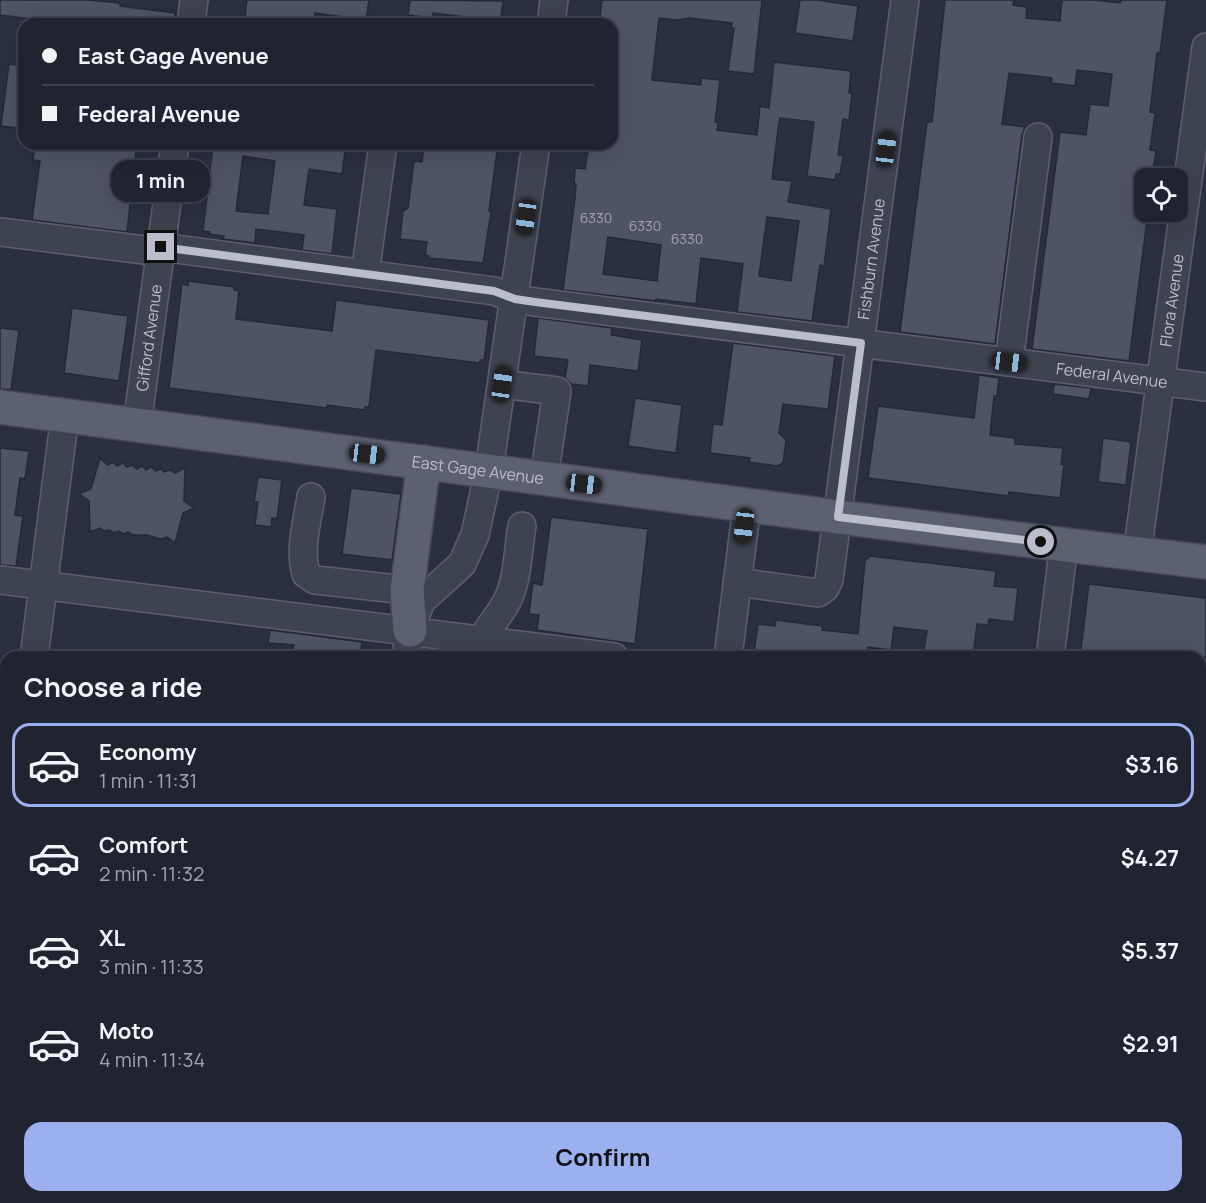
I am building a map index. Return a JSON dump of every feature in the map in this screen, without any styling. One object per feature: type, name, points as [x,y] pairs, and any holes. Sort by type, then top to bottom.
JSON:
[{"type":"main road","name":"East Gage Avenue","points":[[0,407],[838,517],[1206,562]]},
{"type":"main road","points":[[408,644],[407,590],[424,462]]},
{"type":"street","points":[[192,18],[194,0]]},
{"type":"street","points":[[552,18],[554,0]]},
{"type":"street","name":"Fishburn Avenue","points":[[737,582],[818,593],[825,588],[829,580],[905,0]]},
{"type":"street","name":"Flora Avenue","points":[[1137,554],[1206,47]]},
{"type":"street","points":[[1009,362],[1038,137]]},
{"type":"street","name":"Gifford Avenue","points":[[137,425],[174,150]]},
{"type":"street","points":[[365,274],[382,150]]},
{"type":"street","points":[[408,644],[421,601],[462,564],[475,535],[489,470],[535,150]]},
{"type":"street","name":"Federal Avenue","points":[[0,232],[365,274],[494,291],[515,299],[1206,387]]},
{"type":"street","points":[[502,384],[556,391],[544,478]]},
{"type":"street","points":[[35,651],[64,415]]},
{"type":"street","points":[[310,497],[303,564],[306,574],[315,580],[407,590]]},
{"type":"street","points":[[729,651],[747,505]]},
{"type":"street","points":[[479,648],[504,607],[513,587],[522,525]]},
{"type":"street","points":[[1051,651],[1064,544]]},
{"type":"street","points":[[0,580],[408,644],[524,651]]},
{"type":"building","points":[[0,0],[89,0],[175,13],[175,18],[23,18],[0,15]]},
{"type":"building","points":[[247,0],[369,0],[366,18],[315,13],[315,18],[245,18]]},
{"type":"building","points":[[410,0],[503,1],[501,18],[465,18],[433,13],[432,18],[408,15]]},
{"type":"building","points":[[602,0],[762,0],[754,74],[728,71],[734,28],[731,28],[732,23],[689,18],[677,20],[659,18],[652,80],[701,85],[701,78],[720,80],[715,122],[718,122],[717,130],[757,135],[760,106],[769,108],[774,62],[851,71],[849,93],[852,93],[849,120],[843,119],[838,155],[843,156],[840,174],[836,174],[835,180],[807,176],[814,122],[780,118],[778,129],[772,179],[792,181],[788,202],[831,209],[824,266],[820,265],[812,321],[737,312],[743,264],[701,258],[696,304],[563,290],[575,198],[575,168],[585,169],[588,150],[618,150],[618,18],[600,18]],"holes":[[[767,217],[799,221],[791,281],[759,276]],[[608,237],[661,245],[657,281],[603,274]]]},
{"type":"building","points":[[800,0],[858,6],[853,41],[795,33]]},
{"type":"building","points":[[945,0],[1014,0],[1013,5],[1027,7],[1026,18],[1060,21],[1062,0],[1120,3],[1121,0],[1167,0],[1160,53],[1157,53],[1150,112],[1155,113],[1150,150],[1156,151],[1153,168],[1134,168],[1134,222],[1147,222],[1129,361],[1032,349],[1060,132],[1086,135],[1090,104],[1108,106],[1112,74],[1077,70],[1075,86],[1051,83],[1052,78],[1009,73],[1002,124],[1025,127],[1022,135],[995,344],[900,332],[927,122],[932,122]]},
{"type":"building","points":[[9,64],[18,65],[18,128],[1,126]]},
{"type":"building","points":[[34,150],[136,150],[127,232],[32,220],[40,161],[33,160]]},
{"type":"building","points":[[212,150],[345,150],[342,174],[309,169],[304,205],[337,209],[332,254],[302,250],[304,235],[256,229],[255,243],[223,239],[224,236],[209,234],[210,232],[203,231]],"holes":[[[243,156],[275,161],[268,214],[236,211]]]},
{"type":"building","points":[[423,150],[497,150],[483,263],[429,258],[425,255],[427,242],[400,239],[403,211],[408,208],[414,161],[422,162]]},
{"type":"building","points":[[188,281],[234,287],[234,290],[239,291],[236,319],[332,331],[336,300],[489,320],[484,360],[480,360],[480,363],[376,350],[369,407],[365,407],[365,410],[327,405],[327,408],[169,388],[182,284],[188,285]]},
{"type":"building","points":[[72,308],[128,316],[119,381],[64,373]]},
{"type":"building","points":[[538,318],[612,328],[611,335],[642,340],[638,371],[590,365],[588,386],[571,384],[565,378],[568,360],[534,356]]},
{"type":"building","points":[[0,328],[19,330],[11,390],[0,389]]},
{"type":"building","points":[[733,343],[835,356],[828,409],[783,404],[779,433],[786,440],[783,463],[777,466],[749,462],[750,458],[710,453],[713,424],[722,425]]},
{"type":"building","points":[[979,375],[999,378],[997,396],[994,396],[990,435],[1015,438],[1015,444],[1063,448],[1061,464],[1064,465],[1060,498],[1009,492],[1008,496],[868,478],[878,406],[974,418]]},
{"type":"building","points":[[1054,384],[1091,388],[1089,399],[1053,394]]},
{"type":"building","points":[[635,398],[682,405],[676,453],[628,446]]},
{"type":"building","points":[[1103,438],[1131,442],[1126,485],[1098,482]]},
{"type":"building","points":[[0,448],[29,451],[25,479],[20,478],[15,515],[23,516],[16,566],[0,565]]},
{"type":"building","points":[[100,458],[108,465],[113,462],[117,466],[123,463],[127,467],[132,465],[137,469],[142,466],[146,470],[151,467],[156,471],[161,469],[164,472],[170,470],[175,473],[185,468],[184,501],[194,508],[183,513],[175,543],[167,537],[161,539],[147,535],[133,535],[128,532],[114,533],[100,528],[90,532],[89,501],[79,494],[91,489]]},
{"type":"building","points":[[258,477],[282,480],[277,519],[272,518],[271,527],[255,525],[258,502],[254,502]]},
{"type":"building","points":[[351,488],[401,494],[392,560],[342,554]]},
{"type":"building","points":[[551,517],[648,529],[635,644],[537,630],[539,615],[529,614],[533,583],[542,585]]},
{"type":"building","points":[[870,556],[996,571],[994,586],[1018,588],[1014,622],[989,619],[988,625],[977,624],[974,651],[924,651],[927,631],[894,627],[891,650],[868,647],[868,651],[754,651],[758,624],[775,626],[776,620],[822,626],[822,630],[858,634],[865,561]]},
{"type":"building","points":[[1089,584],[1206,598],[1206,651],[1081,651]]},
{"type":"building","points":[[270,630],[362,642],[361,651],[293,651],[294,645],[268,643]]},
{"type":"route","points":[[161,247],[494,291],[515,299],[535,302],[861,343],[838,517],[1041,542]]}]
